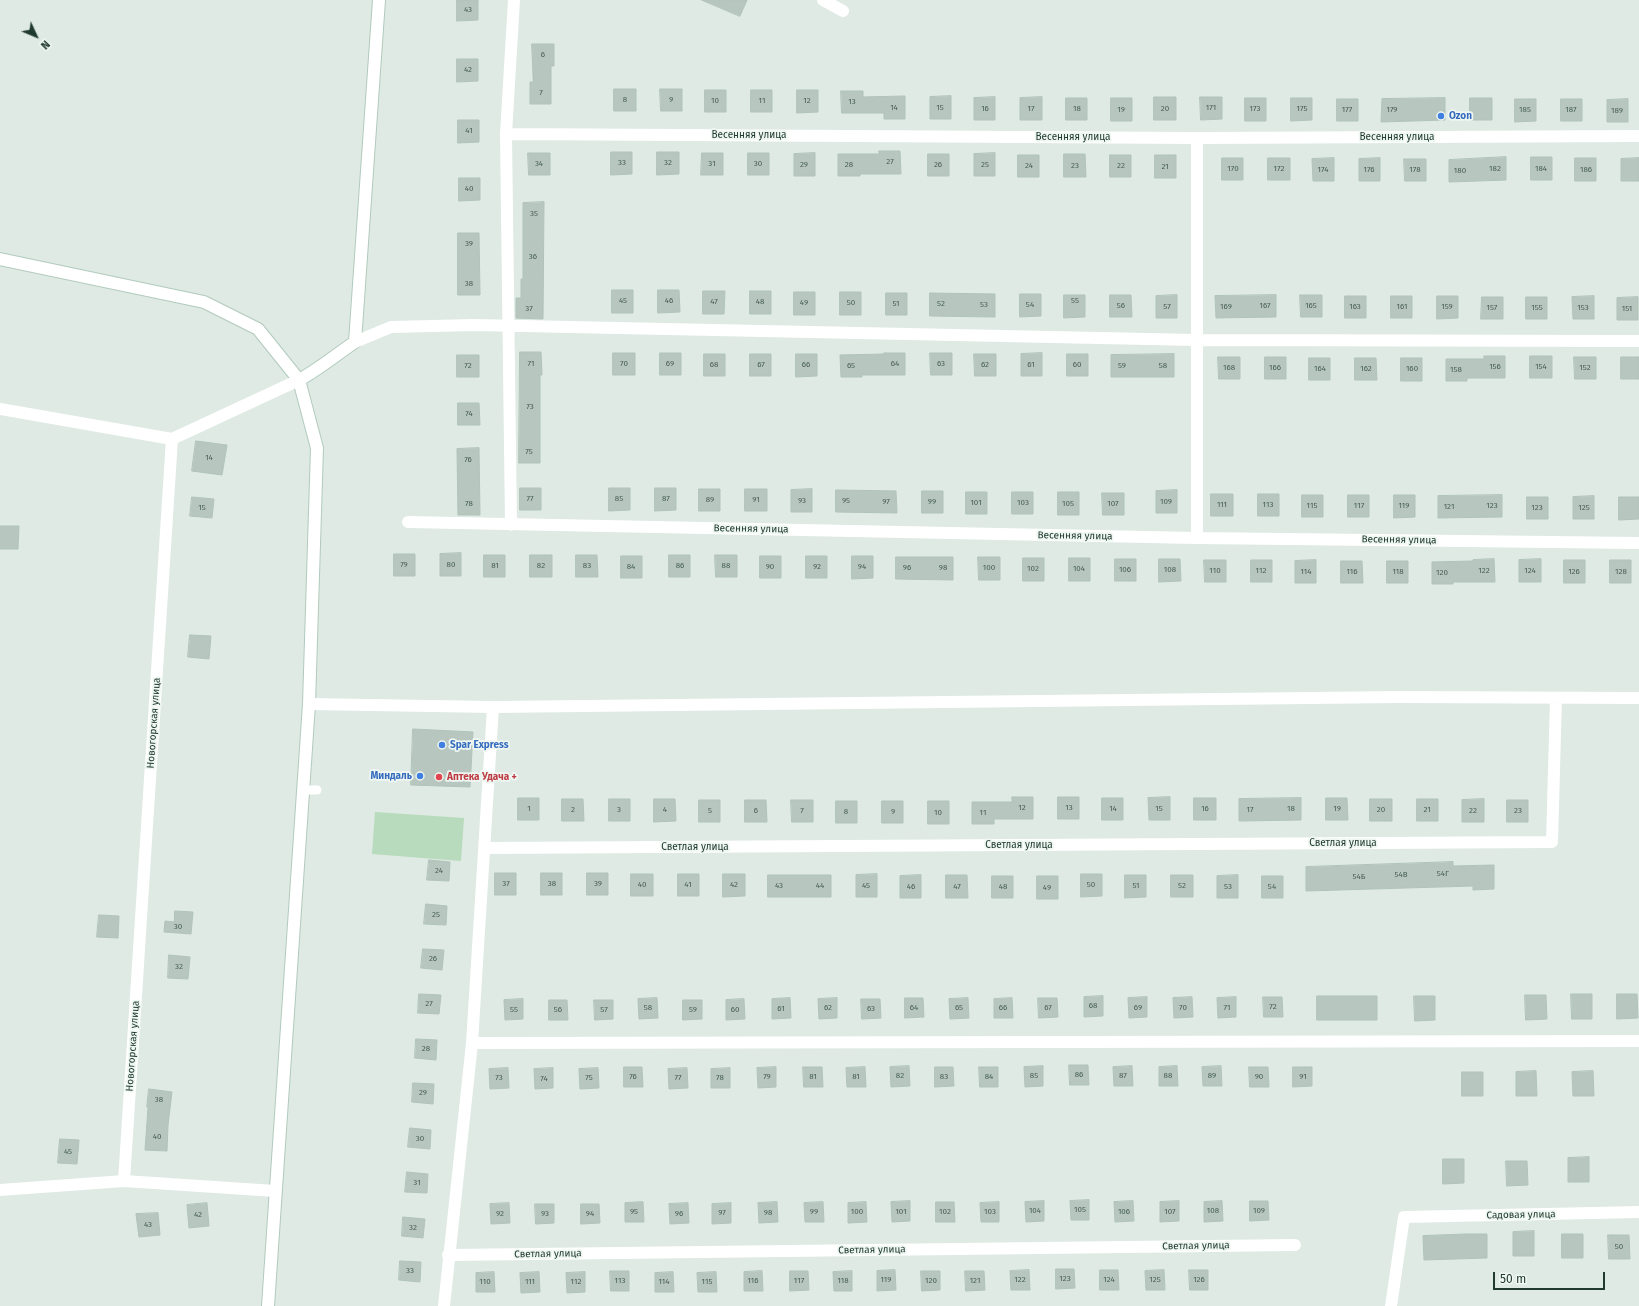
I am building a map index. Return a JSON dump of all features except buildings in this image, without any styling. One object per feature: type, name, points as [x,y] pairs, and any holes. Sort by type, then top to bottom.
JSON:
[{"type":"street","points":[[356,342],[379,0]]},
{"type":"street","points":[[510,525],[506,134],[514,0]]},
{"type":"street","points":[[823,0],[843,11]]},
{"type":"street","name":"Весенняя улица","points":[[506,134],[1197,138],[1639,136]]},
{"type":"street","points":[[1197,138],[1197,538]]},
{"type":"street","points":[[0,259],[204,302],[258,329],[299,380],[317,448],[309,704],[268,1306]]},
{"type":"street","points":[[0,409],[172,439],[299,380],[356,342],[391,327],[509,326],[1196,340],[1639,341]]},
{"type":"street","name":"Новогорская улица","points":[[124,1182],[172,439]]},
{"type":"street","name":"Весенняя улица","points":[[408,522],[1197,538],[1639,543]]},
{"type":"street","points":[[309,704],[493,707],[1392,697],[1639,698]]},
{"type":"street","name":"Светлая улица","points":[[485,848],[1552,842],[1556,698]]},
{"type":"street","points":[[444,1306],[448,1255],[472,1043],[493,707]]},
{"type":"street","points":[[472,1043],[1639,1041]]},
{"type":"street","points":[[0,1190],[124,1182],[276,1191]]},
{"type":"street","name":"Садовая улица","points":[[1391,1306],[1404,1217],[1639,1212]]},
{"type":"street","name":"Светлая улица","points":[[448,1255],[1295,1245]]},
{"type":"lane","points":[[303,790],[317,790]]},
{"type":"green space","points":[[375,812],[464,818],[461,861],[372,854]]},
{"type":"place","name":"Ozon","points":[[1441,116]]},
{"type":"place","name":"Spar Express","points":[[442,745]]},
{"type":"place","name":"Миндаль","points":[[420,776]]},
{"type":"place","name":"Аптека Удача +","points":[[439,777]]}]
